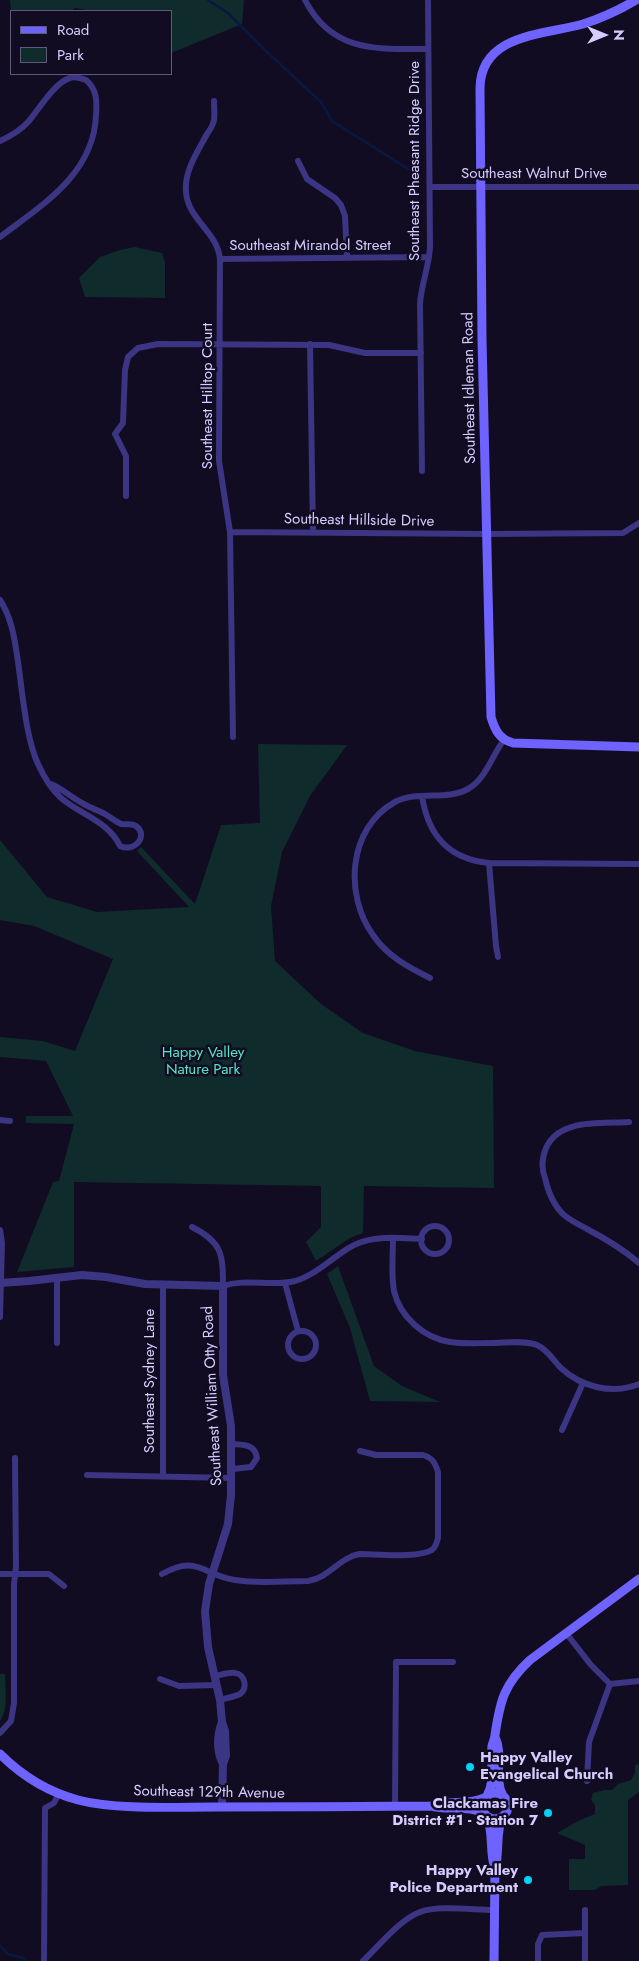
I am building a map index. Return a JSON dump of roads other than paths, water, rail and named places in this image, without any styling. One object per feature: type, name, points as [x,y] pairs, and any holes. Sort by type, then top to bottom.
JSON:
[{"type":"main road","name":"Southeast Idleman Road","points":[[504,740],[493,725],[489,706],[482,330],[480,79],[488,59],[498,49],[511,42],[594,20],[636,0]]},
{"type":"main road","points":[[504,740],[524,745],[639,747]]},
{"type":"main road","points":[[495,1869],[491,1858],[491,1828],[482,1804],[492,1783],[492,1745],[500,1704],[515,1675],[530,1660],[639,1579]]},
{"type":"main road","points":[[494,1961],[495,1869],[498,1858],[498,1829],[508,1808],[499,1783],[499,1745],[495,1737]]},
{"type":"main road","name":"Southeast 129th Avenue","points":[[0,1754],[27,1777],[58,1793],[84,1801],[105,1804],[222,1807],[431,1806],[441,1809],[473,1809],[480,1811],[485,1816]]},
{"type":"main road","points":[[485,1797],[497,1793],[503,1796]]},
{"type":"main road","name":"Southeast 129th Avenue","points":[[431,1806],[442,1801],[474,1801],[485,1797]]},
{"type":"main road","points":[[485,1816],[493,1820],[503,1817]]},
{"type":"street","points":[[305,0],[320,22],[346,41],[376,49],[428,49]]},
{"type":"street","name":"Southeast Pheasant Ridge Drive","points":[[422,471],[420,292],[429,257],[430,187],[428,0]]},
{"type":"street","points":[[0,141],[11,136],[28,122],[62,82],[70,78],[86,77],[94,89],[96,118],[89,148],[79,169],[59,191],[0,237]]},
{"type":"street","name":"Southeast Hilltop Court","points":[[214,101],[214,121],[189,172],[186,191],[190,208],[195,218],[216,242],[220,259],[219,461],[230,532],[233,737]]},
{"type":"street","points":[[298,161],[307,179],[335,198],[341,205],[346,216],[347,258]]},
{"type":"street","name":"Southeast Walnut Drive","points":[[430,187],[639,187]]},
{"type":"street","name":"Southeast Mirandol Street","points":[[220,259],[429,257]]},
{"type":"street","points":[[126,496],[126,456],[115,434],[123,423],[125,370],[128,357],[138,348],[150,344],[310,344],[334,345],[364,353],[421,353]]},
{"type":"street","points":[[310,344],[313,532]]},
{"type":"street","name":"Southeast Hillside Drive","points":[[230,532],[623,533],[639,523]]},
{"type":"street","points":[[0,600],[13,630],[32,748],[38,765],[54,792],[61,798],[104,826],[117,839],[120,846],[129,848],[136,846],[140,840],[140,832],[137,827],[122,824],[94,808],[84,805],[51,784]]},
{"type":"street","points":[[430,978],[410,969],[390,954],[372,935],[357,900],[354,878],[356,855],[371,822],[380,812],[405,798],[453,794],[469,788],[480,778],[504,740]]},
{"type":"street","points":[[422,796],[430,824],[444,844],[465,858],[489,863],[639,864]]},
{"type":"street","points":[[489,863],[498,957]]},
{"type":"street","points":[[0,1120],[10,1121]]},
{"type":"street","points":[[629,1122],[574,1126],[559,1132],[548,1144],[544,1152],[543,1168],[546,1184],[564,1215],[616,1246],[639,1263]]},
{"type":"street","points":[[432,1226],[443,1228],[448,1233],[449,1239],[445,1249],[437,1253],[426,1249],[422,1239],[424,1231],[432,1226]]},
{"type":"street","points":[[192,1227],[212,1239],[217,1245],[223,1262],[223,1286],[234,1282],[285,1283],[303,1278],[313,1273],[348,1247],[376,1238],[422,1239]]},
{"type":"street","points":[[0,1230],[2,1243],[0,1318]]},
{"type":"street","points":[[393,1238],[393,1280],[396,1299],[415,1326],[433,1337],[451,1342],[534,1344],[548,1352],[565,1372],[583,1383],[612,1389],[639,1384]]},
{"type":"street","name":"Southeast William Otty Road","points":[[1,1282],[29,1282],[57,1277],[94,1275],[145,1284],[223,1286],[223,1375],[232,1444],[231,1503],[228,1524],[212,1573],[206,1600],[205,1624],[208,1647],[220,1700],[222,1722],[219,1731],[219,1756],[223,1764],[222,1807]]},
{"type":"street","points":[[57,1277],[57,1343]]},
{"type":"street","points":[[285,1283],[298,1331]]},
{"type":"street","name":"Southeast Sydney Lane","points":[[163,1285],[163,1477]]},
{"type":"street","points":[[298,1331],[310,1334],[316,1343],[311,1356],[305,1359],[294,1357],[288,1349],[289,1339],[298,1331]]},
{"type":"street","points":[[562,1430],[583,1383]]},
{"type":"street","points":[[232,1444],[250,1446],[255,1451],[257,1458],[255,1464],[251,1467],[232,1469]]},
{"type":"street","points":[[162,1574],[175,1566],[182,1565],[201,1568],[237,1581],[308,1581],[320,1578],[349,1556],[359,1554],[419,1554],[432,1549],[437,1545],[438,1538],[438,1472],[435,1463],[430,1457],[423,1455],[376,1455],[360,1451]]},
{"type":"street","points":[[0,1733],[11,1721],[14,1711],[15,1458]]},
{"type":"street","points":[[86,1474],[232,1478]]},
{"type":"street","points":[[0,1574],[49,1574],[64,1586]]},
{"type":"street","points":[[566,1632],[590,1665],[610,1684],[639,1681]]},
{"type":"street","points":[[395,1806],[396,1662],[453,1662]]},
{"type":"street","points":[[215,1676],[233,1672],[238,1673],[245,1683],[241,1693],[220,1700]]},
{"type":"street","points":[[160,1680],[179,1686],[217,1685]]},
{"type":"street","points":[[587,1781],[589,1742],[610,1684]]},
{"type":"street","points":[[44,1961],[44,1808],[54,1802],[58,1793]]},
{"type":"street","points":[[363,1961],[402,1923],[420,1912],[432,1910],[494,1910]]},
{"type":"street","points":[[585,1910],[585,1961]]},
{"type":"street","points":[[538,1961],[538,1944],[542,1935],[585,1933]]},
{"type":"waterway","points":[[208,0],[228,13],[321,102],[332,121],[410,170]]},
{"type":"waterway","points":[[0,1946],[8,1954],[23,1958],[25,1961]]},
{"type":"place","name":"Happy Valley Evangelical Church","points":[[470,1767]]},
{"type":"place","name":"Clackamas Fire District #1 - Station 7","points":[[548,1813]]},
{"type":"place","name":"Happy Valley Police Department","points":[[528,1880]]},
{"type":"park label","name":"Happy Valley Nature Park","points":[[203,1062]]}]
